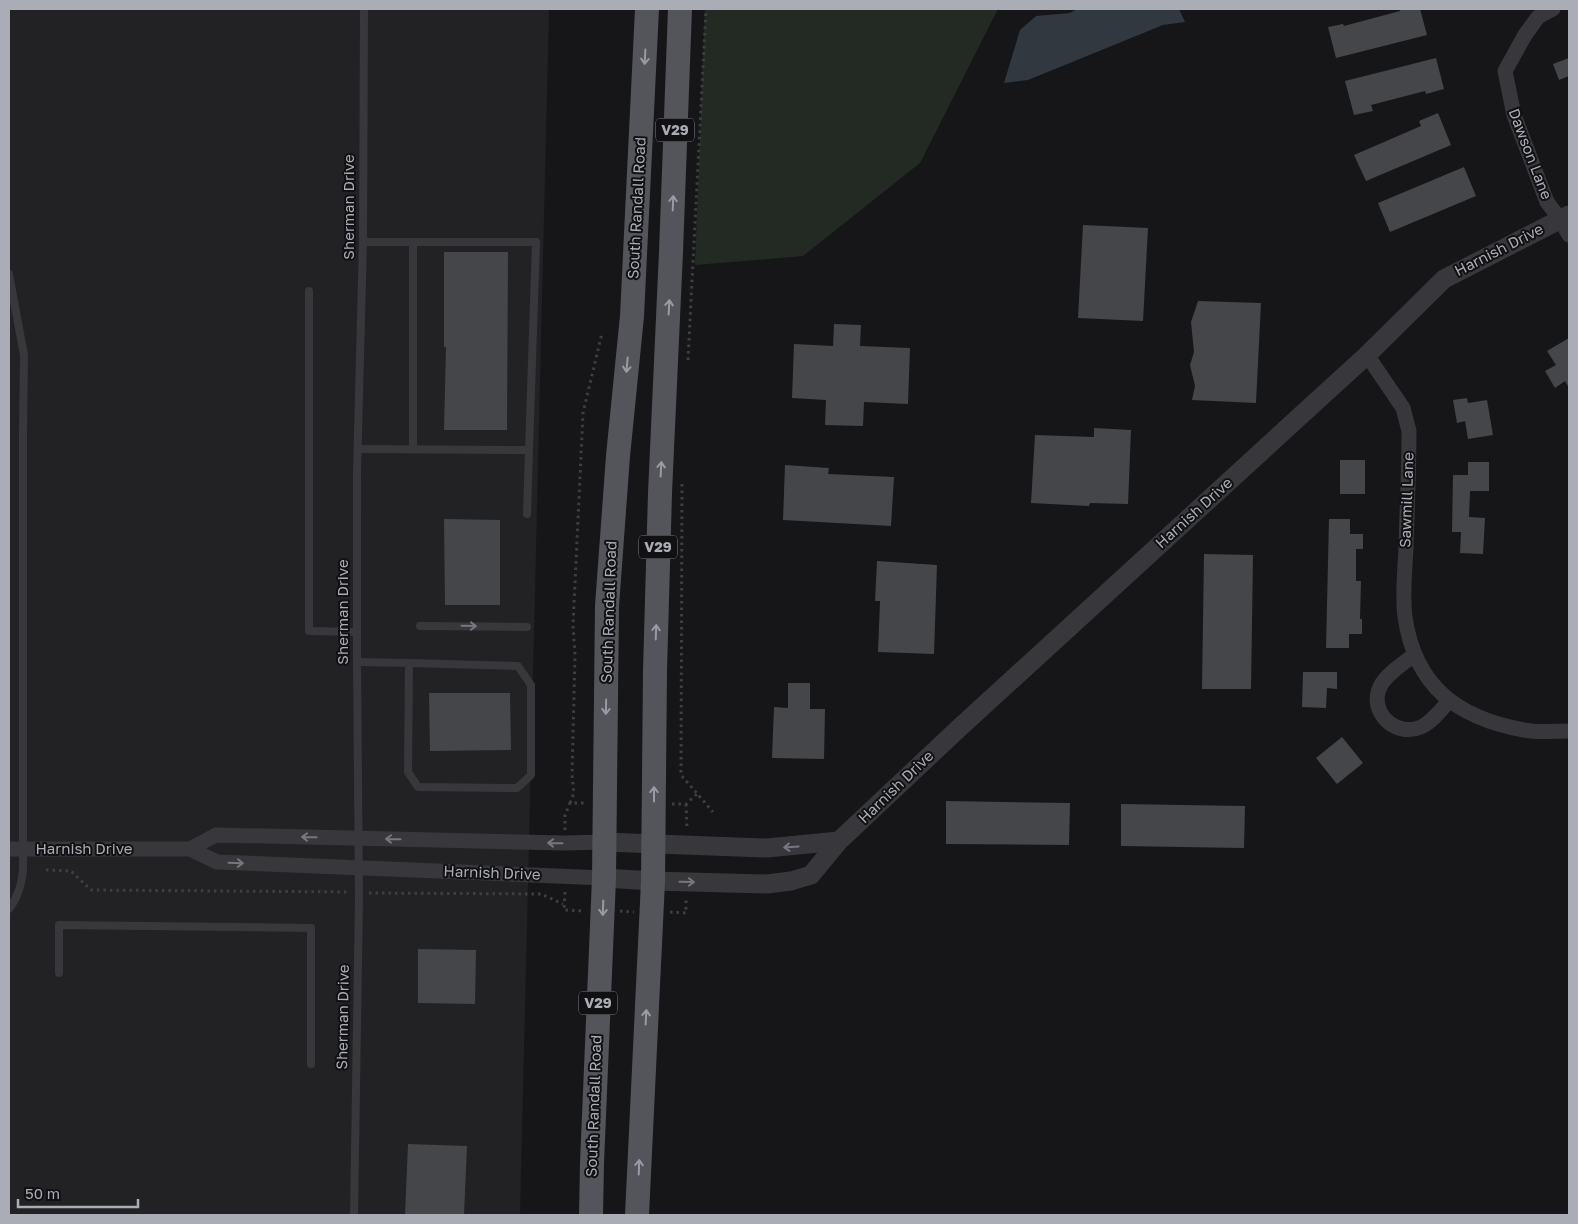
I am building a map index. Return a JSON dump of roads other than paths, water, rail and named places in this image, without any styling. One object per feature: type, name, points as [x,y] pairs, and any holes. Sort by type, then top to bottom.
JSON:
[{"type":"main road","name":"South Randall Road","points":[[591,1215],[604,878],[607,606],[618,456],[632,316],[647,9]]},
{"type":"main road","name":"V29","points":[[637,1215],[653,881],[655,671],[660,493],[680,9]]},
{"type":"street","name":"Dawson Lane","points":[[1553,9],[1534,13],[1505,71],[1514,115],[1547,202],[1566,223]]},
{"type":"street","name":"Harnish Drive","points":[[16,849],[190,849],[217,862],[653,881],[767,884],[791,881],[810,875],[839,841],[957,730],[1367,356],[1444,279],[1566,223]]},
{"type":"street","name":"Sawmill Lane","points":[[1367,356],[1403,408],[1410,430],[1404,584],[1405,616],[1414,655],[1430,682],[1449,701],[1483,720],[1525,731],[1569,731]]},
{"type":"street","points":[[1414,655],[1385,679],[1380,688],[1377,698],[1379,709],[1384,718],[1392,725],[1401,729],[1412,730],[1422,727],[1430,721],[1449,701]]},
{"type":"street","name":"Harnish Drive","points":[[190,849],[216,835],[565,843],[654,843],[767,848],[839,841]]},
{"type":"lane","name":"Sherman Drive","points":[[354,1215],[359,892],[356,662],[358,449],[363,242],[364,9]]},
{"type":"lane","points":[[363,242],[536,242],[527,514]]},
{"type":"lane","points":[[413,242],[413,449]]},
{"type":"lane","points":[[9,274],[24,356],[16,849],[20,888],[16,899],[9,909]]},
{"type":"lane","points":[[309,290],[309,631],[357,632]]},
{"type":"lane","points":[[358,449],[529,450]]},
{"type":"lane","points":[[420,626],[527,628]]},
{"type":"lane","points":[[356,662],[409,663],[518,666],[531,685],[531,775],[517,788],[418,787],[408,772],[409,663]]},
{"type":"lane","points":[[59,973],[59,926],[311,928],[311,1064]]}]
